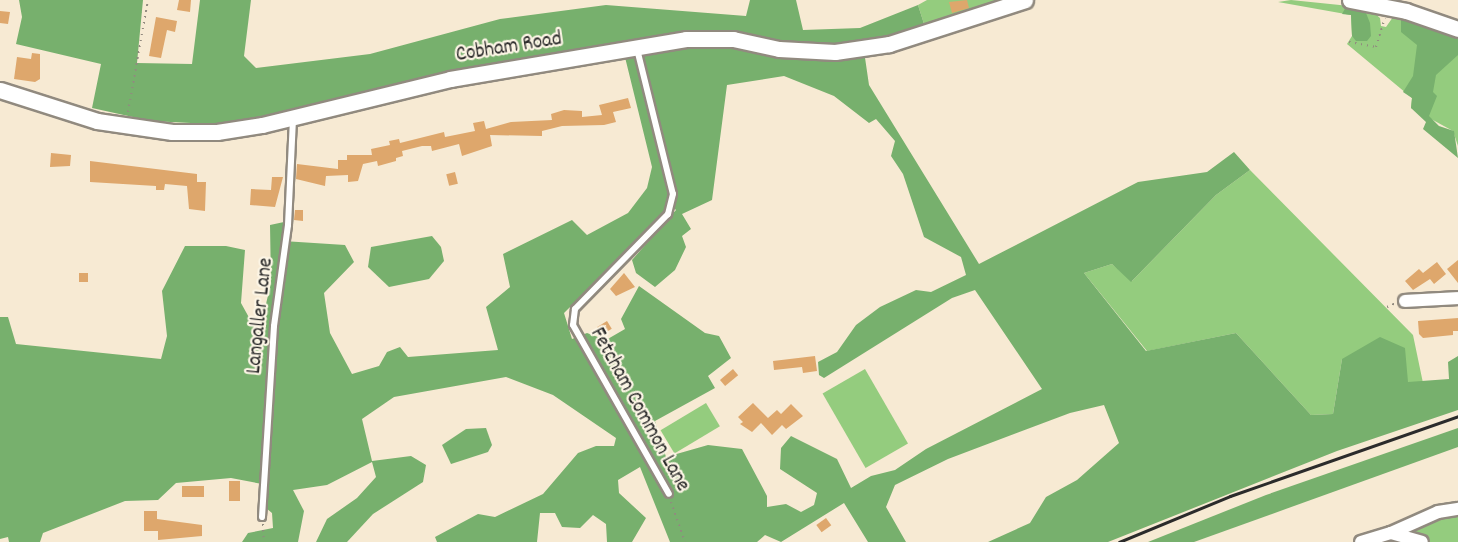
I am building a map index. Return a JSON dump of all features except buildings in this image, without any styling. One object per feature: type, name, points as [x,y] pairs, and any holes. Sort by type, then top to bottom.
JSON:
[{"type":"street","name":"Cobham Road","points":[[0,90],[63,112],[125,126],[172,132],[217,132],[293,117],[450,79],[686,39],[733,39],[779,49],[835,52],[889,44],[1025,0]]},
{"type":"street","points":[[1350,0],[1388,7],[1458,29]]},
{"type":"street","points":[[1405,301],[1458,298]]},
{"type":"street","points":[[1361,542],[1391,533],[1421,518],[1458,509]]},
{"type":"street","points":[[1391,533],[1422,542]]},
{"type":"lane","name":"Fetcham Common Lane","points":[[636,48],[673,194],[668,213],[575,309],[573,325],[669,494]]},
{"type":"lane","name":"Langaller Lane","points":[[262,517],[274,326],[288,225],[293,117]]},
{"type":"path","points":[[125,126],[148,0]]},
{"type":"path","points":[[1348,42],[1376,47],[1381,41],[1388,7]]},
{"type":"path","name":"Fetcham Common Lane","points":[[669,494],[685,542]]},
{"type":"path","points":[[262,517],[264,542]]},
{"type":"green space","points":[[19,0],[143,0],[137,63],[192,64],[200,0],[251,0],[244,56],[256,68],[370,54],[500,19],[606,5],[746,16],[750,0],[796,0],[803,30],[860,28],[918,5],[925,27],[863,44],[869,85],[979,264],[1138,182],[1207,172],[1234,152],[1250,170],[1216,195],[1131,282],[1112,264],[1084,273],[1146,351],[1236,333],[1311,415],[1333,414],[1342,359],[1380,337],[1405,348],[1408,382],[1449,379],[1448,362],[1458,356],[1458,410],[1337,451],[1108,542],[988,542],[1030,523],[1046,497],[1077,480],[1119,443],[1104,405],[1070,413],[948,459],[895,485],[886,507],[906,542],[868,542],[844,503],[781,542],[765,535],[757,542],[670,542],[640,467],[618,480],[619,493],[646,518],[632,542],[607,542],[606,524],[593,515],[580,528],[562,527],[555,513],[540,513],[537,542],[437,542],[435,537],[478,514],[495,517],[543,494],[578,453],[596,446],[614,446],[616,438],[553,395],[506,377],[394,397],[362,419],[372,461],[411,456],[426,465],[423,482],[373,514],[347,542],[316,542],[327,519],[357,498],[376,477],[372,462],[327,485],[293,490],[304,511],[298,542],[242,542],[248,533],[273,528],[272,513],[260,503],[262,484],[231,478],[176,483],[158,500],[125,501],[43,533],[40,542],[9,542],[8,537],[0,539],[0,317],[8,317],[16,344],[161,359],[167,336],[162,291],[185,246],[226,246],[245,250],[241,303],[257,332],[266,327],[265,308],[271,283],[270,225],[284,222],[283,241],[345,245],[354,262],[324,293],[330,333],[352,374],[379,366],[387,352],[400,347],[408,357],[498,350],[486,307],[510,287],[503,254],[572,220],[587,235],[628,213],[647,188],[652,167],[622,45],[291,114],[211,124],[151,121],[92,108],[101,64],[16,44],[22,17]],"holes":[[[784,76],[834,96],[869,123],[876,119],[895,141],[891,156],[903,174],[924,237],[961,257],[966,275],[931,292],[916,290],[880,307],[856,325],[837,352],[818,362],[819,375],[824,378],[952,298],[975,290],[1042,389],[926,449],[895,470],[871,476],[851,488],[837,459],[791,436],[781,448],[780,469],[817,493],[814,505],[801,512],[786,504],[767,507],[767,496],[742,449],[708,445],[666,457],[655,421],[715,388],[708,376],[731,358],[719,336],[705,333],[639,286],[621,319],[625,329],[606,340],[587,333],[572,339],[564,313],[664,214],[667,202],[676,210],[632,260],[636,273],[655,287],[675,270],[686,247],[682,236],[691,229],[682,214],[712,200],[727,85]]]},
{"type":"green space","points":[[927,0],[1007,0],[925,27],[918,5]]},
{"type":"green space","points":[[1291,0],[1369,8],[1380,18],[1381,26],[1386,27],[1393,17],[1401,15],[1458,35],[1458,146],[1453,131],[1411,108],[1412,98],[1347,44],[1352,36],[1351,15],[1278,2]]},
{"type":"green space","points":[[1347,5],[1364,8],[1370,23],[1371,36],[1367,41],[1356,41],[1352,36],[1351,15],[1342,14]]},
{"type":"green space","points":[[1401,15],[1458,35],[1458,55],[1436,75],[1433,92],[1437,96],[1429,116],[1439,126],[1454,131],[1458,158],[1423,129],[1426,122],[1411,108],[1412,98],[1403,92],[1413,76],[1417,45],[1401,32]]},
{"type":"green space","points":[[1250,170],[1413,335],[1423,383],[1408,382],[1342,359],[1333,414],[1311,415],[1236,333],[1147,351],[1084,273],[1112,264],[1132,281],[1216,195]]},
{"type":"green space","points":[[432,236],[441,247],[444,261],[429,279],[389,287],[368,267],[371,247]]},
{"type":"green space","points":[[865,369],[908,443],[866,468],[823,394]]},
{"type":"green space","points":[[706,403],[720,426],[674,453],[661,430]]},
{"type":"green space","points":[[486,428],[492,445],[488,452],[451,464],[442,445],[466,429]]},
{"type":"green space","points":[[1458,428],[1458,447],[1194,542],[1148,542],[1266,495]]},
{"type":"green space","points":[[1458,513],[1458,542],[1430,542],[1410,534],[1409,529],[1423,521]]},
{"type":"railway","points":[[1119,542],[1230,496],[1458,416]]}]
